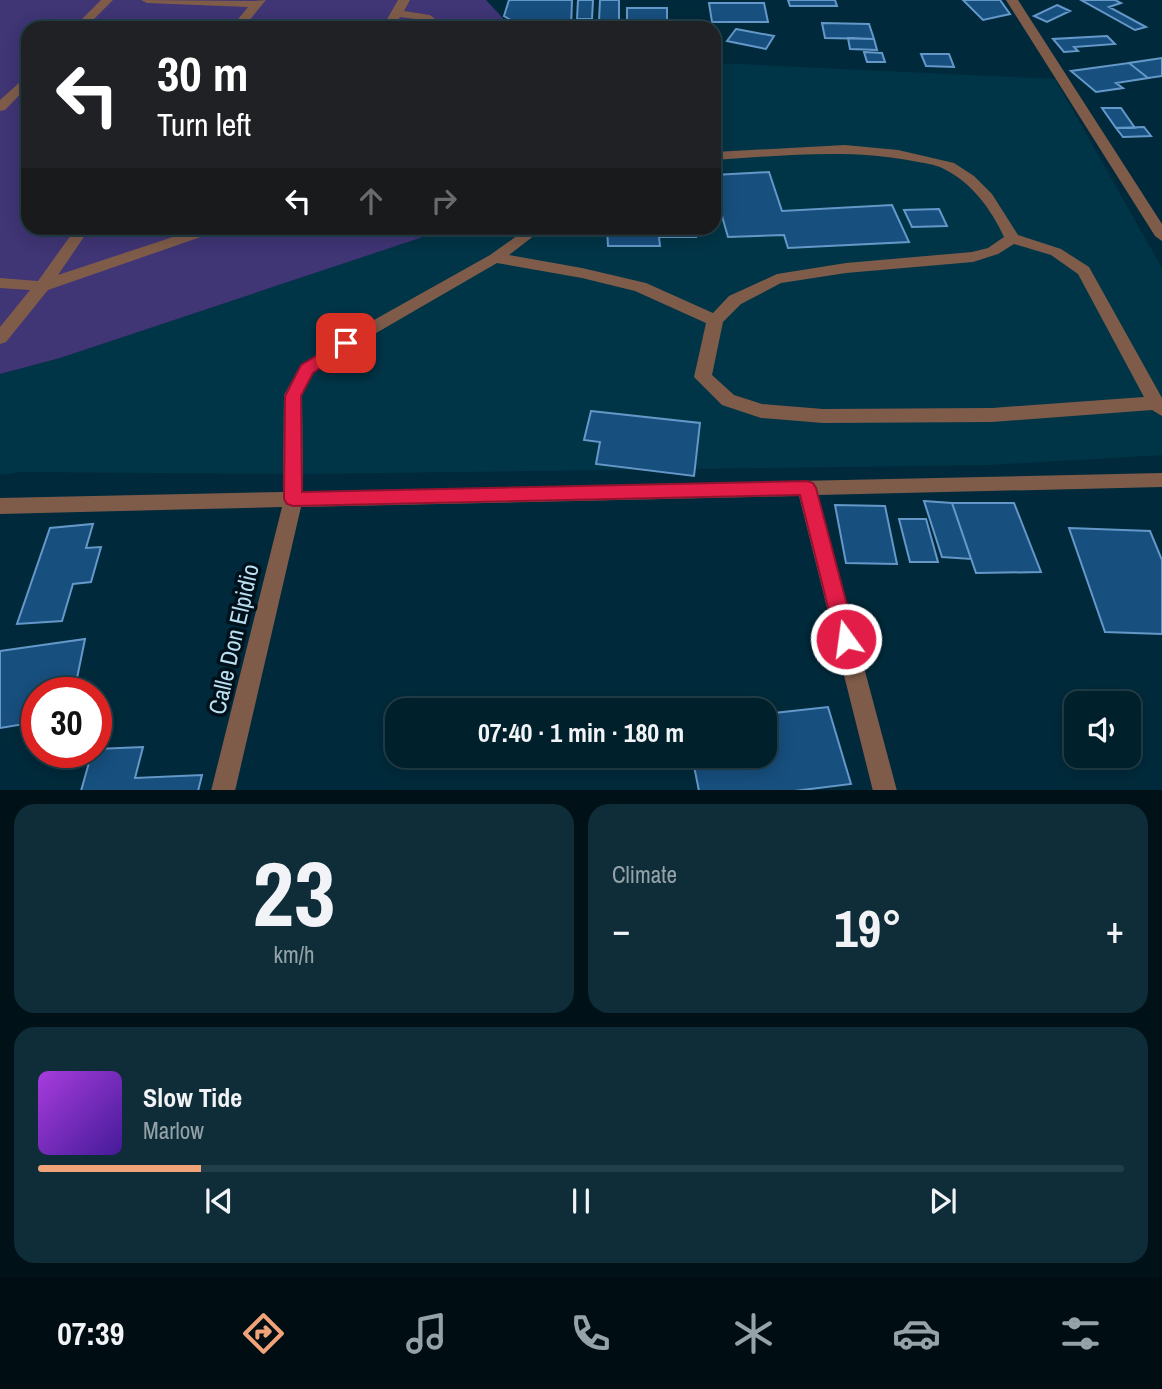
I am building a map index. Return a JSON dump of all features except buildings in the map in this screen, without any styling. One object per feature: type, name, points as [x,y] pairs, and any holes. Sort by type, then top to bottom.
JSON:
[{"type":"street","points":[[86,21],[107,0]]},
{"type":"street","points":[[148,0],[259,2]]},
{"type":"street","points":[[392,21],[404,0]]},
{"type":"street","points":[[1012,0],[1162,236]]},
{"type":"street","points":[[243,21],[259,2]]},
{"type":"street","points":[[396,13],[426,17],[431,21]]},
{"type":"street","points":[[0,107],[21,86]]},
{"type":"street","points":[[721,156],[828,150],[903,154],[949,166],[988,198],[1004,220],[1012,238],[1056,252],[1084,271],[1159,406],[992,415],[822,416],[761,411],[729,400],[703,377],[715,320],[735,300],[777,279],[846,268],[973,257],[993,251],[1012,238]]},
{"type":"street","points":[[0,338],[78,235]]},
{"type":"street","points":[[0,283],[42,286],[192,235]]},
{"type":"street","name":"Calle Don Elpidio","points":[[223,790],[293,499],[293,396],[307,369],[346,343],[495,258],[527,235]]},
{"type":"street","points":[[495,258],[582,273],[640,287],[715,320]]},
{"type":"street","points":[[0,506],[1162,480]]},
{"type":"street","points":[[807,488],[885,790]]},
{"type":"shaded area","points":[[0,0],[486,0],[506,21],[21,21],[21,235],[429,235],[60,358],[0,374]]},
{"type":"shaded area","points":[[721,63],[1055,79],[1162,268],[1162,455],[989,465],[308,474],[22,472],[0,475],[0,374],[60,358],[429,235],[721,235]]},
{"type":"route","points":[[346,343],[307,369],[293,396],[293,499],[807,488],[846,639]]}]
